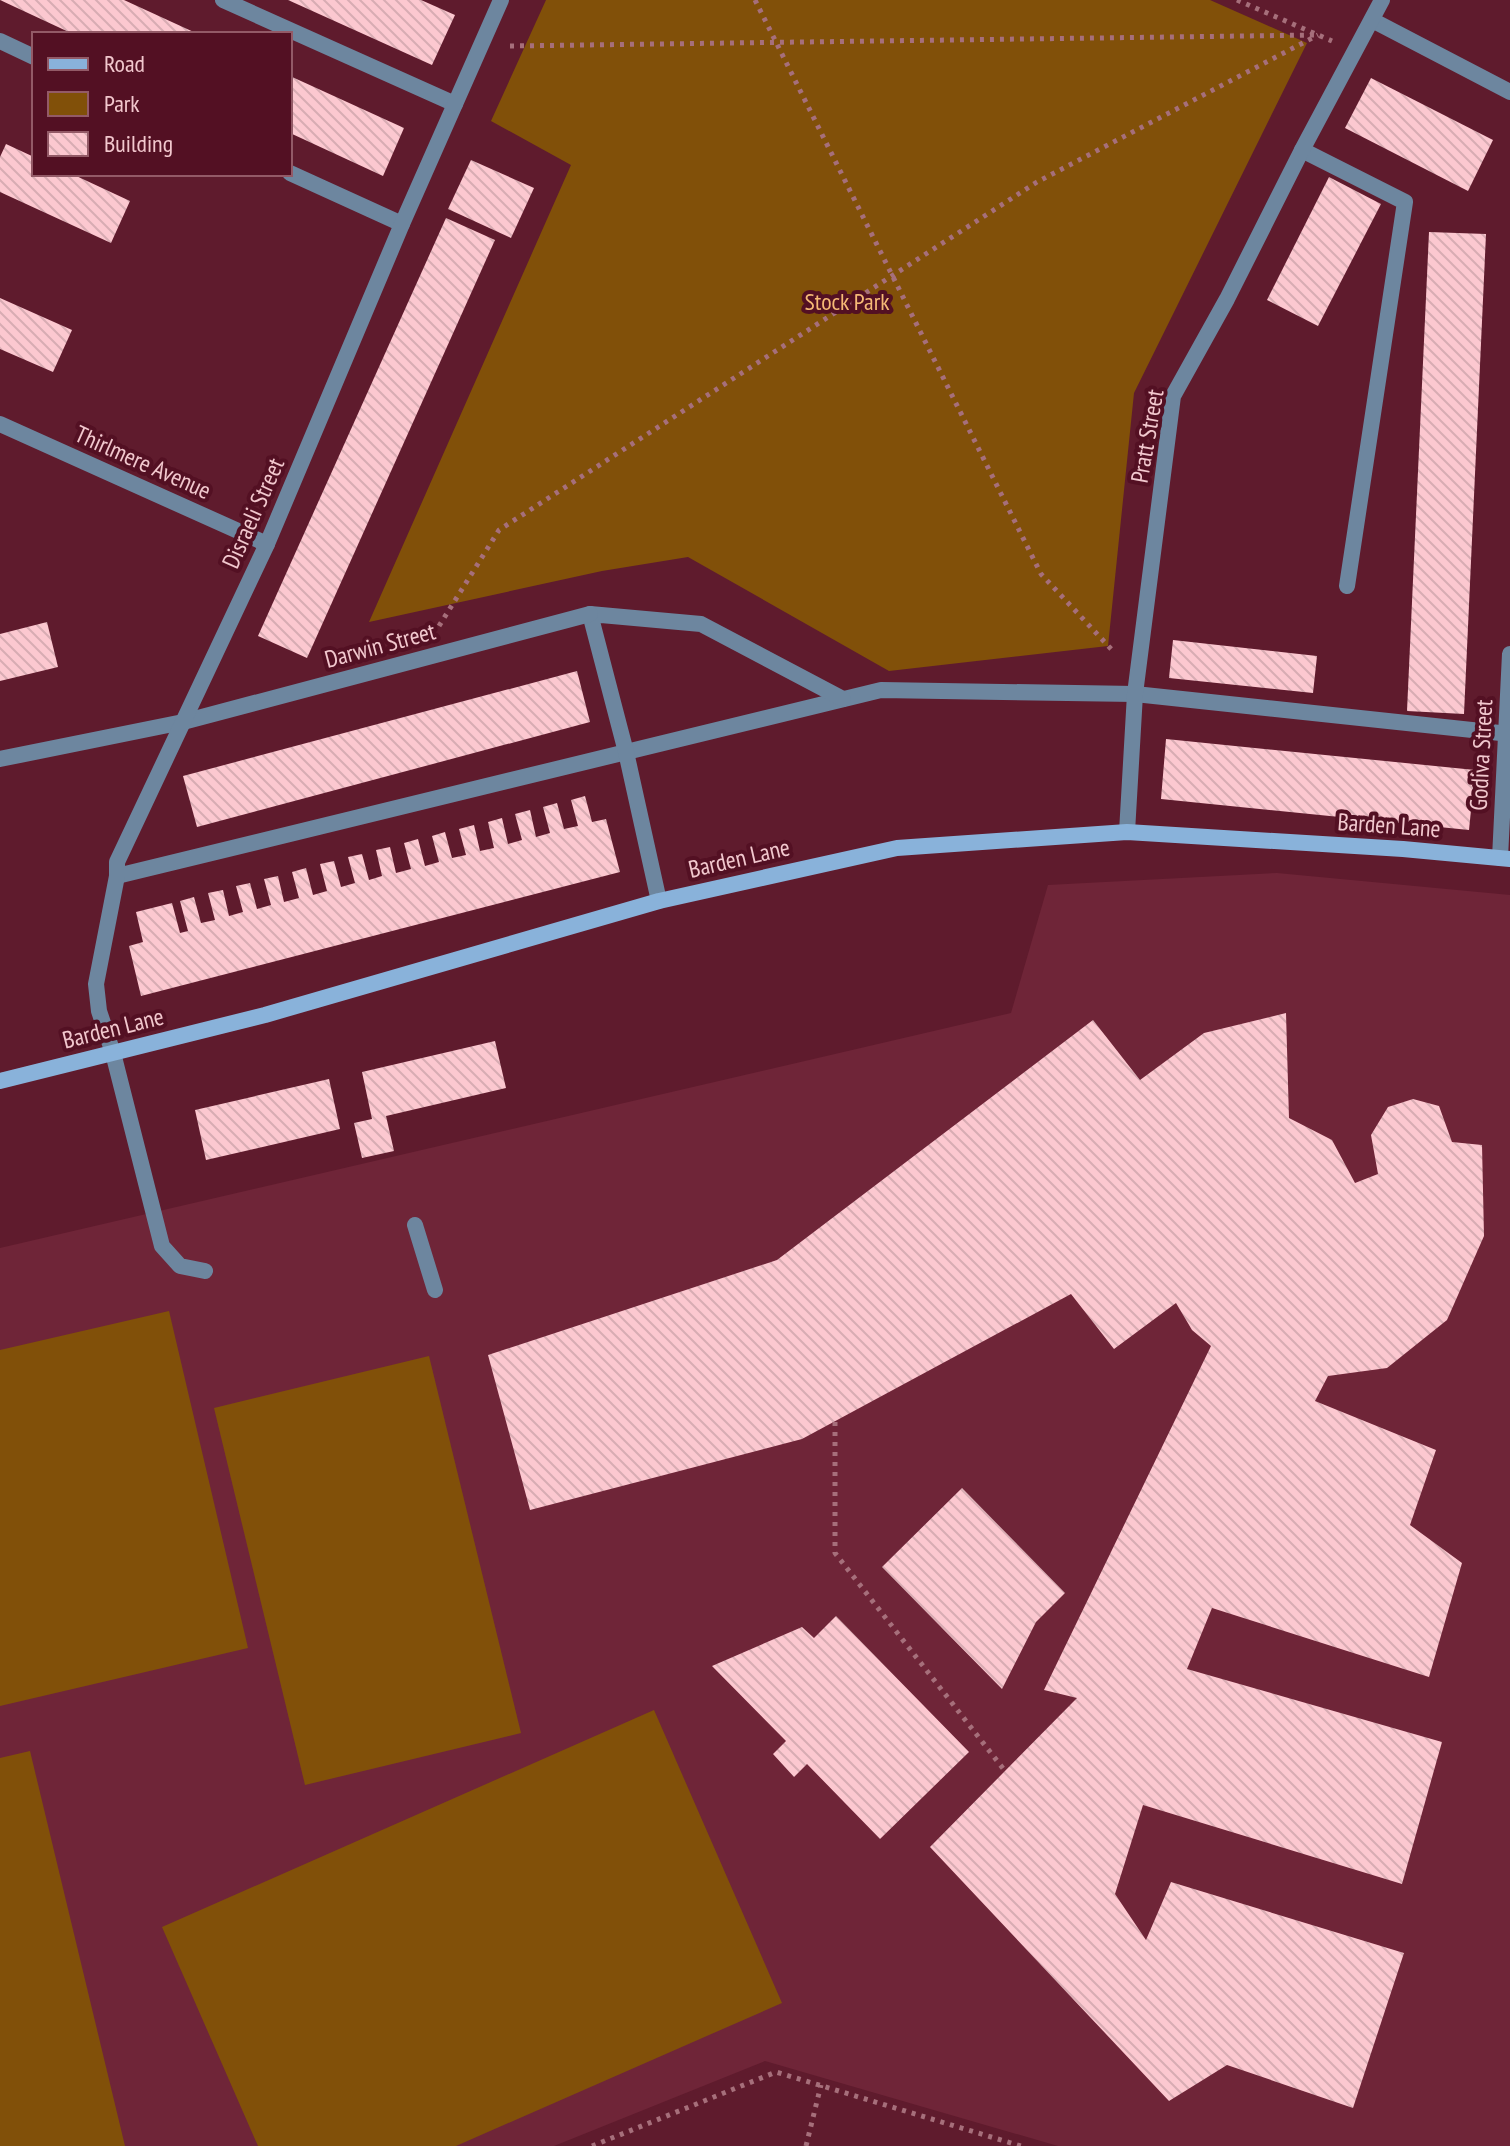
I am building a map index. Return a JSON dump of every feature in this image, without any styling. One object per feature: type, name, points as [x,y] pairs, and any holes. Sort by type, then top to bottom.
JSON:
[{"type":"street","points":[[223,0],[455,104]]},
{"type":"street","name":"Disraeli Street","points":[[205,1271],[180,1266],[162,1246],[113,1053],[99,1011],[96,984],[117,862],[267,544],[402,224],[501,0]]},
{"type":"street","name":"Pratt Street","points":[[1127,832],[1137,686],[1173,396],[1227,299],[1382,0]]},
{"type":"street","points":[[1372,20],[1510,92]]},
{"type":"street","points":[[0,41],[32,56]]},
{"type":"street","points":[[1302,150],[1405,202],[1347,586]]},
{"type":"street","points":[[292,174],[402,224]]},
{"type":"street","name":"Thirlmere Avenue","points":[[0,424],[267,544]]},
{"type":"street","points":[[590,614],[626,752],[659,901]]},
{"type":"street","name":"Darwin Street","points":[[0,759],[183,722],[590,614],[701,624],[843,699]]},
{"type":"street","name":"Godiva Street","points":[[1505,859],[1510,654]]},
{"type":"street","points":[[117,876],[881,690],[1137,686],[1508,733]]},
{"type":"street","name":"Barden Lane","points":[[0,1081],[265,1015],[659,901],[897,848],[1127,832],[1403,849],[1505,859]]},
{"type":"street","points":[[415,1225],[435,1290]]},
{"type":"path","points":[[755,0],[1041,574],[1137,686]]},
{"type":"path","points":[[1237,0],[1355,51]]},
{"type":"path","points":[[481,47],[1318,35]]},
{"type":"path","points":[[418,659],[499,530],[1037,182],[1318,35]]},
{"type":"path","points":[[835,1422],[835,1553],[1005,1771]]},
{"type":"path","points":[[592,2146],[776,2072],[1021,2146]]},
{"type":"path","points":[[806,2146],[821,2085]]},
{"type":"shaded area","points":[[1277,873],[1510,895],[1510,2146],[1058,2146],[765,2061],[554,2146],[0,2146],[0,1248],[1011,1013],[1048,885]]},
{"type":"green space","name":"Stock Park","points":[[546,0],[1210,0],[1307,43],[1134,393],[1108,646],[889,671],[688,557],[602,571],[369,622],[571,165],[491,121]]},
{"type":"green space","points":[[169,1311],[248,1648],[0,1706],[0,1350]]},
{"type":"green space","points":[[429,1356],[521,1733],[305,1785],[214,1408]]},
{"type":"green space","points":[[654,1710],[782,2003],[456,2146],[258,2146],[162,1927]]},
{"type":"green space","points":[[30,1751],[125,2146],[0,2146],[0,1758]]},
{"type":"building","points":[[0,0],[124,0],[194,32],[69,32]]},
{"type":"building","points":[[288,0],[421,0],[455,15],[432,65]]},
{"type":"building","points":[[292,77],[404,128],[383,176],[292,134]]},
{"type":"building","points":[[1371,78],[1493,140],[1468,191],[1345,128]]},
{"type":"building","points":[[6,144],[32,156],[32,176],[76,176],[130,201],[111,243],[0,192],[0,157]]},
{"type":"building","points":[[471,160],[534,188],[511,238],[448,209]]},
{"type":"building","points":[[1329,177],[1381,204],[1318,326],[1267,300]]},
{"type":"building","points":[[446,218],[495,240],[307,658],[258,636]]},
{"type":"building","points":[[1429,232],[1486,234],[1464,714],[1407,711]]},
{"type":"building","points":[[0,298],[72,330],[53,372],[0,349]]},
{"type":"building","points":[[47,622],[58,667],[0,681],[0,634]]},
{"type":"building","points":[[1173,640],[1317,656],[1313,693],[1169,678]]},
{"type":"building","points":[[577,671],[590,722],[197,827],[183,776]]},
{"type":"building","points":[[1166,739],[1475,770],[1469,830],[1161,799]]},
{"type":"building","points":[[585,796],[592,822],[606,819],[620,872],[141,996],[129,946],[143,942],[136,912],[172,903],[180,933],[188,931],[180,901],[194,897],[201,923],[215,920],[208,893],[223,890],[229,916],[243,912],[236,886],[250,883],[257,909],[271,905],[264,879],[278,876],[284,902],[299,898],[292,872],[306,868],[313,895],[327,891],[320,864],[334,861],[341,887],[355,883],[348,857],[362,854],[369,880],[382,876],[376,850],[390,847],[396,873],[411,869],[404,843],[418,839],[425,866],[439,862],[432,836],[445,832],[452,858],[466,855],[459,829],[474,825],[480,851],[494,848],[488,822],[502,818],[508,844],[522,840],[515,814],[530,810],[536,837],[550,833],[543,807],[557,803],[564,829],[578,826],[571,800]]},
{"type":"building","points":[[1286,1013],[1289,1118],[1332,1140],[1355,1183],[1378,1174],[1371,1135],[1388,1107],[1413,1099],[1439,1106],[1452,1142],[1482,1145],[1484,1236],[1447,1320],[1387,1368],[1328,1376],[1315,1401],[1436,1450],[1410,1525],[1462,1563],[1429,1677],[1212,1608],[1187,1669],[1442,1742],[1402,1884],[1143,1805],[1115,1894],[1146,1940],[1171,1882],[1404,1953],[1353,2108],[1227,2065],[1169,2101],[930,1847],[1077,1698],[1044,1690],[1211,1346],[1192,1330],[1176,1303],[1114,1349],[1071,1294],[802,1439],[530,1510],[488,1355],[777,1260],[1093,1020],[1140,1080],[1204,1033]]},
{"type":"building","points":[[495,1041],[506,1088],[386,1116],[394,1151],[362,1158],[354,1123],[372,1119],[362,1072]]},
{"type":"building","points":[[329,1079],[340,1129],[206,1160],[195,1110]]},
{"type":"building","points":[[962,1488],[1065,1593],[1036,1622],[1002,1689],[882,1567]]},
{"type":"building","points":[[836,1616],[969,1752],[880,1839],[807,1764],[794,1777],[773,1754],[786,1741],[712,1666],[802,1627],[814,1638]]}]
